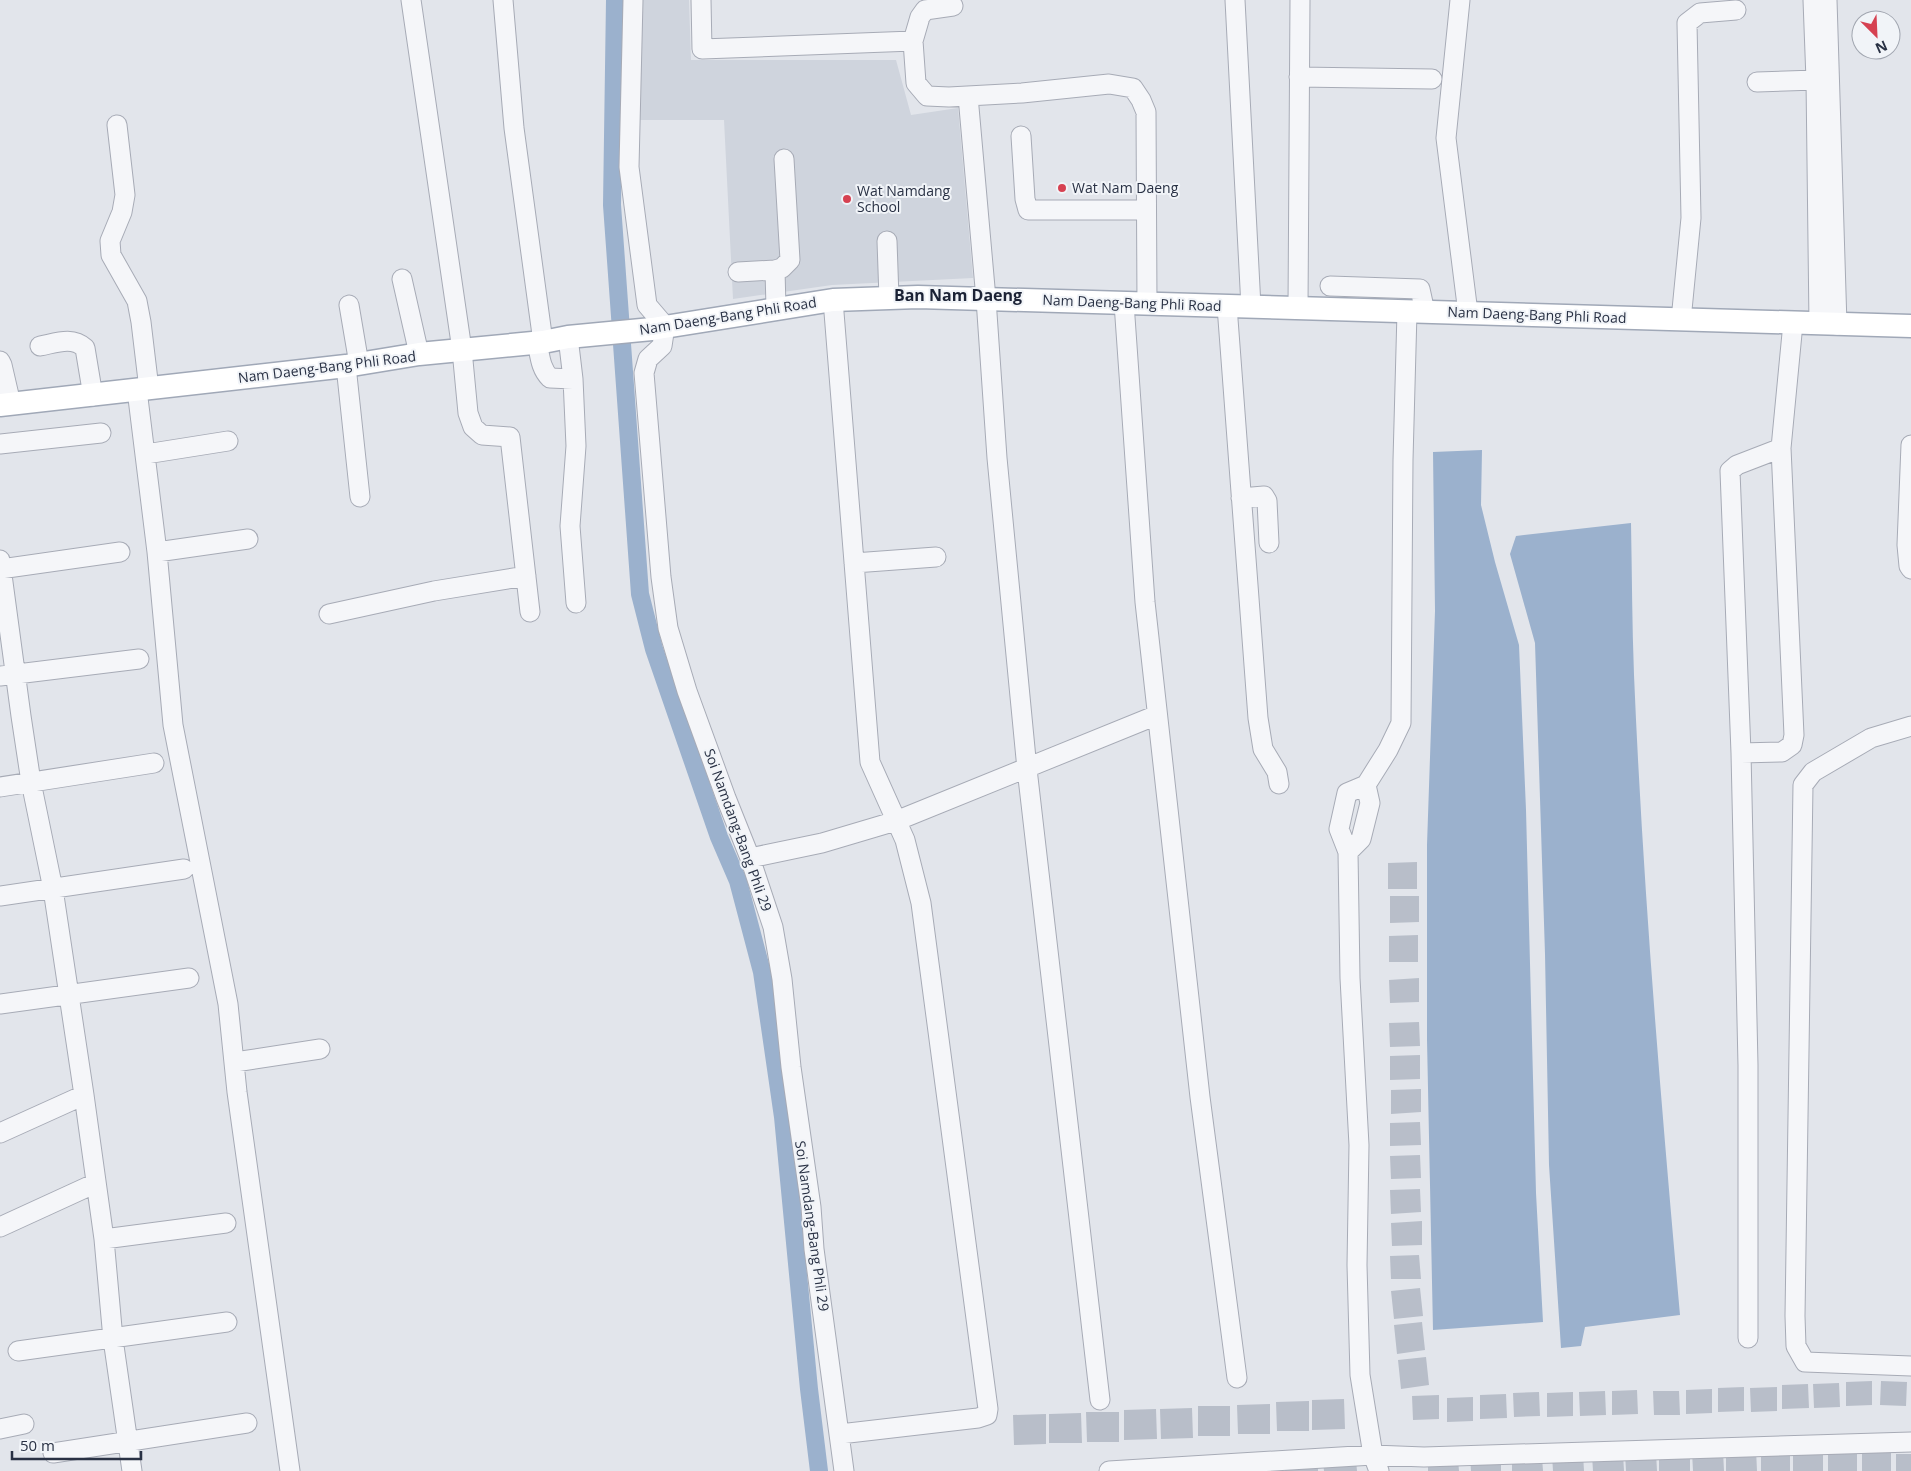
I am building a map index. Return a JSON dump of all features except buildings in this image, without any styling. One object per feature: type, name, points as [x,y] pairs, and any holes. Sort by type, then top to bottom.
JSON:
[{"type":"main road","name":"Nam Daeng-Bang Phli Road","points":[[6,404],[94,396],[353,365],[419,354],[540,342],[658,327],[833,300],[918,297],[1911,326]]},
{"type":"street","points":[[412,0],[462,350],[468,413],[473,427],[482,435],[510,437],[530,612]]},
{"type":"street","points":[[503,0],[514,128],[542,369],[550,378],[573,379]]},
{"type":"street","points":[[633,0],[629,167],[647,305],[658,327]]},
{"type":"street","points":[[701,0],[702,49],[912,41]]},
{"type":"street","points":[[1235,0],[1251,307]]},
{"type":"street","points":[[1298,308],[1300,0]]},
{"type":"street","points":[[1460,0],[1446,138],[1468,313]]},
{"type":"street","points":[[1813,0],[1828,325]]},
{"type":"street","points":[[1827,0],[1828,325]]},
{"type":"street","points":[[953,6],[925,10],[920,17],[912,41],[916,83],[927,96],[1022,93],[1109,84],[1133,88],[1141,100],[1146,112],[1147,304]]},
{"type":"street","points":[[1681,320],[1691,218],[1687,23],[1700,13],[1736,10]]},
{"type":"street","points":[[1299,77],[1432,80]]},
{"type":"street","points":[[1757,82],[1816,80]]},
{"type":"street","points":[[968,96],[986,299],[997,458],[1027,769],[1100,1400]]},
{"type":"street","points":[[117,125],[124,195],[122,212],[110,241],[111,255],[137,301],[141,322],[146,454],[173,725],[228,1004],[237,1092],[290,1471]]},
{"type":"street","points":[[1021,136],[1025,199],[1028,210],[1146,210]]},
{"type":"street","points":[[738,272],[775,270],[782,268],[790,260],[784,159]]},
{"type":"street","points":[[887,241],[889,298]]},
{"type":"street","points":[[775,270],[776,308]]},
{"type":"street","points":[[402,279],[419,354]]},
{"type":"street","points":[[1330,286],[1420,289],[1416,312],[1403,460],[1400,723],[1388,750],[1366,785],[1370,803],[1361,839],[1348,852],[1350,978],[1359,1145],[1357,1265],[1360,1375],[1376,1463]]},
{"type":"street","points":[[833,300],[870,762],[904,840],[922,903],[988,1408],[987,1415],[978,1418],[840,1434]]},
{"type":"street","points":[[1124,303],[1145,602],[1200,1097],[1237,1378]]},
{"type":"street","points":[[349,305],[360,497]]},
{"type":"street","points":[[1227,306],[1258,718],[1263,749],[1277,772],[1279,784]]},
{"type":"street","points":[[1741,753],[1782,752],[1792,745],[1794,735],[1781,448],[1793,323]]},
{"type":"street","name":"Soi Namdang-Bang Phli 29","points":[[658,327],[662,346],[648,359],[644,373],[661,577],[668,628],[686,691],[750,858],[773,927],[782,979],[793,1085],[844,1471]]},
{"type":"street","points":[[568,337],[573,379],[576,458],[570,526],[576,603]]},
{"type":"street","points":[[40,346],[72,340],[80,343],[85,348],[94,396]]},
{"type":"street","points":[[0,361],[6,404]]},
{"type":"street","points":[[0,444],[101,433]]},
{"type":"street","points":[[146,454],[228,441]]},
{"type":"street","points":[[1910,570],[1907,545],[1911,445]]},
{"type":"street","points":[[1748,1338],[1748,1065],[1741,753],[1730,472],[1737,465],[1781,448]]},
{"type":"street","points":[[1241,498],[1264,496],[1267,501],[1269,543]]},
{"type":"street","points":[[157,552],[248,539]]},
{"type":"street","points":[[120,552],[0,566],[7,675],[54,889],[104,1239],[113,1339],[132,1471]]},
{"type":"street","points":[[854,563],[936,557]]},
{"type":"street","points":[[329,614],[434,591],[526,576]]},
{"type":"street","points":[[7,675],[139,659]]},
{"type":"street","points":[[750,858],[822,843],[896,820],[1027,769],[1157,715]]},
{"type":"street","points":[[1911,726],[1871,738],[1813,772],[1803,785],[1795,1316],[1796,1346],[1805,1362],[1911,1366]]},
{"type":"street","points":[[0,787],[154,763]]},
{"type":"street","points":[[0,896],[184,869]]},
{"type":"street","points":[[0,1004],[189,978]]},
{"type":"street","points":[[234,1062],[320,1049]]},
{"type":"street","points":[[0,1133],[84,1095]]},
{"type":"street","points":[[0,1227],[96,1183]]},
{"type":"street","points":[[104,1239],[226,1223]]},
{"type":"street","points":[[18,1351],[227,1322]]},
{"type":"street","points":[[53,1453],[246,1423]]},
{"type":"street","points":[[0,1429],[24,1424]]},
{"type":"street","points":[[1109,1471],[1376,1463],[1424,1457],[1911,1442]]},
{"type":"shaded area","name":"Wat Namdang School","points":[[635,0],[689,0],[691,60],[896,60],[911,115],[958,108],[973,278],[832,285],[733,299],[724,120],[636,120]]},
{"type":"water","points":[[1482,450],[1481,505],[1519,645],[1526,810],[1536,1193],[1543,1322],[1433,1330],[1427,1040],[1427,845],[1435,611],[1433,452]]},
{"type":"water","points":[[1631,523],[1634,675],[1642,835],[1659,1075],[1680,1315],[1585,1327],[1581,1346],[1561,1348],[1549,1165],[1545,954],[1535,643],[1510,554],[1516,536]]},
{"type":"waterway","points":[[615,0],[612,205],[640,594],[654,649],[719,837],[738,881],[762,972],[783,1117],[809,1389],[819,1471]]},
{"type":"place","name":"Wat Nam Daeng","points":[[1062,188]]},
{"type":"place","name":"Wat Namdang School","points":[[847,199]]},
{"type":"district","name":"Ban Nam Daeng","points":[[958,295]]}]
